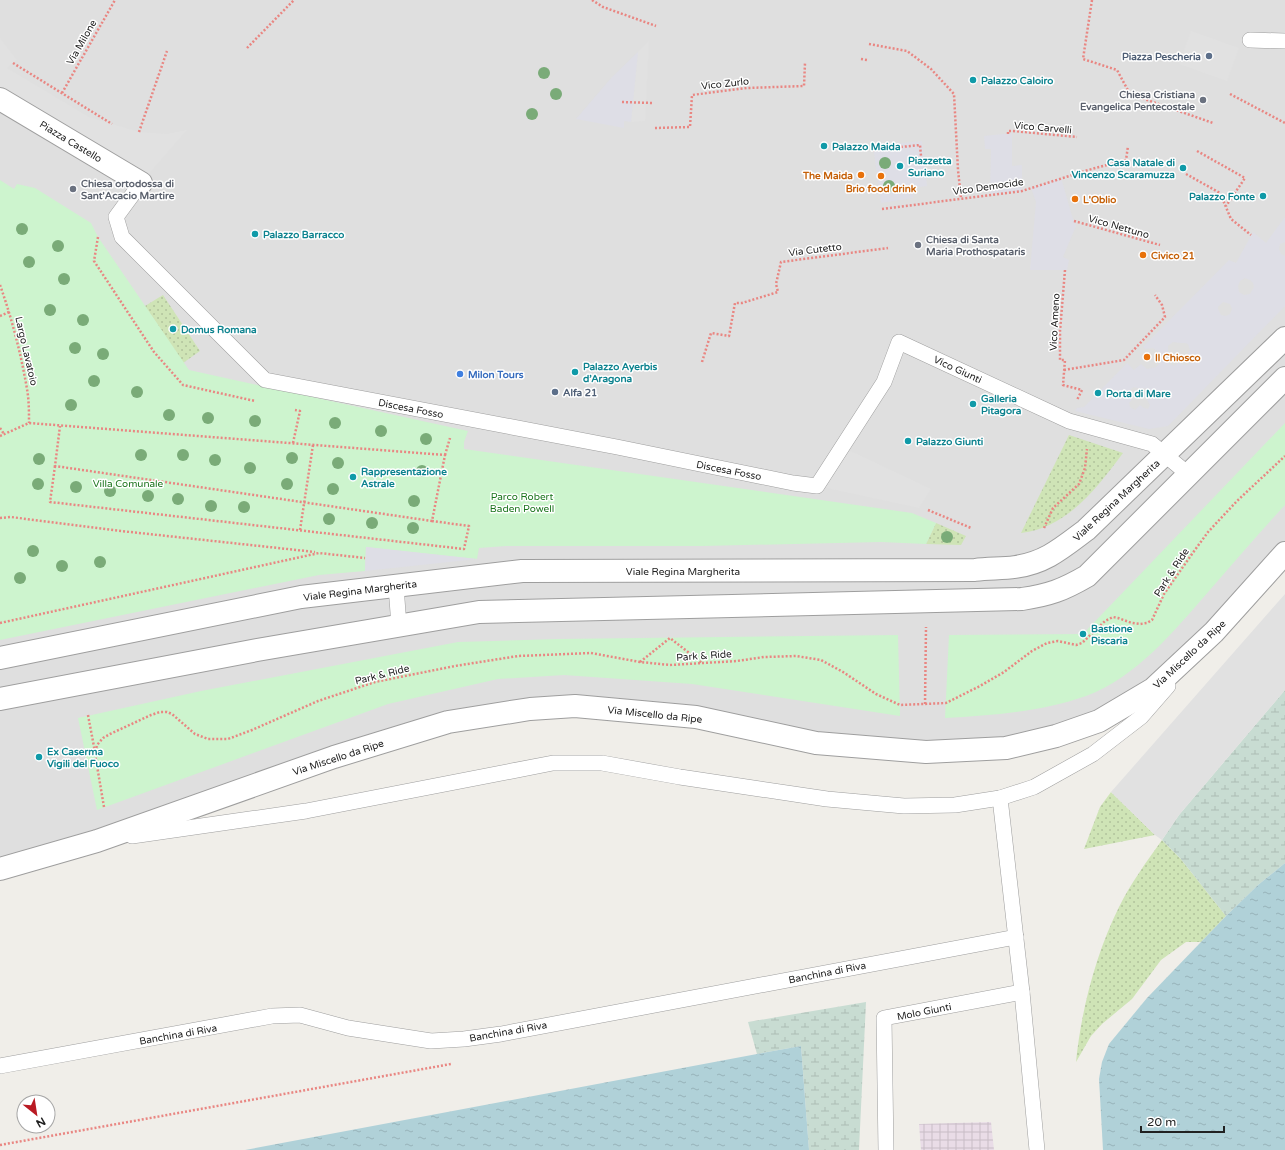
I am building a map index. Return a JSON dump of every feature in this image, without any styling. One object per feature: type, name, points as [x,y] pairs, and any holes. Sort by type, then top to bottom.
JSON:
[{"type":"street","name":"Piazza Castello","points":[[0,99],[141,183]]},
{"type":"street","name":"Viale Regina Margherita","points":[[0,658],[301,597],[522,571],[975,570],[1015,567],[1034,563],[1046,559],[1056,553],[1086,530],[1285,338]]},
{"type":"street","points":[[0,698],[257,650],[479,612],[914,602],[1040,596],[1069,587],[1087,576],[1285,378]]},
{"type":"street","name":"Via Miscello da Ripe","points":[[0,868],[97,841],[334,757],[448,722],[530,709],[574,706],[696,717],[816,743],[926,752],[1006,748],[1056,736],[1099,721],[1153,689],[1214,632],[1285,553]]},
{"type":"lane","points":[[1250,40],[1285,42]]},
{"type":"lane","name":"Discesa Fosso","points":[[141,183],[116,217],[122,236],[265,380],[617,447],[793,483],[817,486]]},
{"type":"lane","name":"Vico Giunti","points":[[817,486],[884,382],[899,342],[1069,421],[1152,444],[1188,474]]},
{"type":"lane","points":[[396,586],[399,626]]},
{"type":"lane","points":[[97,841],[306,811],[553,763],[602,763],[680,777],[827,799],[904,806],[954,805],[1000,798],[1034,787],[1093,754],[1141,717],[1214,632]]},
{"type":"lane","points":[[1000,798],[1022,992],[1037,1150]]},
{"type":"lane","name":"Banchina di Riva","points":[[0,1066],[272,1016],[300,1014],[348,1028],[431,1041],[464,1039],[509,1032],[1016,937]]},
{"type":"lane","name":"Molo Giunti","points":[[886,1150],[884,1018],[1022,992]]},
{"type":"path","name":"Via Milone","points":[[62,93],[115,0]]},
{"type":"path","points":[[247,48],[294,0]]},
{"type":"path","points":[[592,0],[602,7],[656,26]]},
{"type":"path","points":[[1092,0],[1083,59],[1117,70],[1130,94],[1213,123]]},
{"type":"path","points":[[869,44],[907,51],[932,69],[954,94],[957,163],[961,198]]},
{"type":"path","points":[[138,132],[167,51]]},
{"type":"path","points":[[861,59],[867,60]]},
{"type":"path","name":"Vico Zurlo","points":[[655,128],[690,127],[692,95],[747,88],[804,86],[805,62]]},
{"type":"path","points":[[13,63],[112,124]]},
{"type":"path","points":[[1230,94],[1285,122]]},
{"type":"path","points":[[622,102],[652,103]]},
{"type":"path","name":"Vico Carvelli","points":[[1008,134],[1008,131],[1013,131],[1077,138]]},
{"type":"path","points":[[873,150],[920,145],[921,156]]},
{"type":"path","name":"Vico Democide","points":[[882,209],[1022,190],[1126,160],[1128,146]]},
{"type":"path","points":[[1197,151],[1245,178],[1226,207]]},
{"type":"path","points":[[1186,174],[1220,193],[1231,219],[1251,235]]},
{"type":"path","name":"Vico Nettuno","points":[[1074,222],[1160,245]]},
{"type":"path","points":[[98,237],[94,261],[154,352],[183,385],[261,402]]},
{"type":"path","name":"Via Cutetto","points":[[702,362],[711,333],[729,336],[735,303],[742,303],[778,292],[776,284],[781,262],[888,248]]},
{"type":"path","name":"Vico Ameno","points":[[1065,270],[1060,331],[1060,360],[1065,360],[1063,385],[1082,390]]},
{"type":"path","name":"Largo Lavatoio","points":[[0,285],[20,353],[27,391],[29,423]]},
{"type":"path","points":[[1064,370],[1124,360],[1165,317],[1162,305],[1155,295]]},
{"type":"path","points":[[0,316],[9,312]]},
{"type":"path","points":[[292,409],[300,411],[293,443]]},
{"type":"path","points":[[0,436],[29,423],[445,455]]},
{"type":"path","points":[[55,466],[469,526],[464,549],[50,502],[60,426]]},
{"type":"path","points":[[0,428],[4,434]]},
{"type":"path","points":[[432,521],[449,438],[457,440]]},
{"type":"path","points":[[300,530],[313,445]]},
{"type":"path","points":[[1044,528],[1053,508],[1079,484],[1085,468],[1087,448]]},
{"type":"path","name":"Park & Ride","points":[[95,754],[98,745],[103,738],[160,712],[172,714],[195,734],[208,739],[228,739],[318,701],[368,685],[455,666],[518,656],[590,653],[640,662],[670,665],[737,661],[764,657],[796,656],[821,660],[843,672],[876,694],[900,705],[946,703],[1004,672],[1032,651],[1047,643],[1058,641],[1076,645],[1082,643],[1105,621],[1112,618],[1118,618],[1132,623],[1147,623],[1152,620],[1164,594],[1208,532],[1237,501],[1285,456]]},
{"type":"path","points":[[928,510],[971,528]]},
{"type":"path","points":[[0,518],[11,517],[121,532],[365,558]]},
{"type":"path","points":[[0,623],[319,553]]},
{"type":"path","points":[[925,704],[926,622]]},
{"type":"path","points":[[640,662],[670,638],[702,663]]},
{"type":"path","points":[[88,715],[104,808]]},
{"type":"shaded area","points":[[0,0],[1285,0],[1285,553],[1214,632],[1099,721],[926,752],[696,717],[530,709],[0,869]]},
{"type":"shaded area","name":"Piazza Pescheria","points":[[1191,31],[1239,48],[1227,81],[1179,64]]},
{"type":"shaded area","points":[[0,38],[17,60],[7,68],[89,117],[139,132],[167,134],[187,130],[141,183],[0,99]]},
{"type":"shaded area","points":[[649,41],[645,121],[631,122],[638,52]]},
{"type":"shaded area","points":[[638,52],[631,122],[624,121],[624,128],[576,119],[612,77]]},
{"type":"shaded area","points":[[1012,133],[1012,166],[1022,165],[1022,191],[990,194],[991,149],[985,149],[984,136]]},
{"type":"shaded area","name":"Piazzetta Suriano","points":[[922,141],[927,186],[912,188],[913,198],[881,203],[873,146]]},
{"type":"shaded area","points":[[1060,178],[1076,226],[1063,257],[1069,260],[1067,270],[1030,270],[1036,202],[1031,188]]},
{"type":"shaded area","points":[[1285,217],[1285,242],[1280,244],[1279,249],[1281,254],[1285,256],[1285,306],[1168,426],[1149,429],[1075,411],[1077,408],[1084,407],[1127,363],[1134,370],[1141,364],[1147,369],[1156,367],[1161,362],[1160,353],[1153,348],[1145,349],[1143,347],[1229,260],[1236,263],[1253,232],[1266,243]],"holes":[[[1245,278],[1253,283],[1254,287],[1250,294],[1244,295],[1239,292],[1238,286],[1240,281]],[[1223,302],[1230,304],[1232,309],[1230,314],[1226,316],[1221,315],[1218,307]],[[1173,342],[1188,344],[1190,350],[1187,355],[1190,363],[1188,365],[1179,363],[1174,366],[1169,364],[1168,358],[1170,356],[1168,346]],[[1134,387],[1141,389],[1145,388],[1148,390],[1150,394],[1147,400],[1150,405],[1148,409],[1140,405],[1135,410],[1130,407],[1129,403],[1132,400],[1129,393]]]},
{"type":"shaded area","points":[[842,447],[931,489],[919,508],[817,486]]},
{"type":"shaded area","points":[[366,547],[477,559],[365,571]]},
{"type":"shaded area","points":[[1285,594],[1285,690],[1179,815],[1162,840],[1111,792]]},
{"type":"shaded area","points":[[991,1122],[994,1150],[921,1150],[919,1124]]},
{"type":"green space","name":"Villa Comunale","points":[[0,180],[14,189],[17,184],[35,188],[91,223],[98,237],[189,370],[468,431],[464,442],[464,449],[912,513],[936,523],[926,544],[881,542],[702,546],[506,546],[479,548],[477,559],[366,547],[365,571],[319,575],[0,640]]},
{"type":"green space","name":"Domus Romana","points":[[163,295],[200,351],[183,363],[145,306]]},
{"type":"green space","points":[[1285,423],[1285,505],[1182,622],[1138,665],[1104,688],[1086,696],[1052,706],[1017,712],[945,718],[949,635],[1083,634]]},
{"type":"green space","points":[[1069,435],[1123,453],[1103,480],[1067,515],[1038,530],[1021,533]]},
{"type":"green space","points":[[936,523],[966,536],[961,545],[926,544]]},
{"type":"green space","points":[[898,635],[900,716],[692,684],[564,675],[498,679],[388,704],[97,810],[78,718],[201,691],[458,642],[558,639]]},
{"type":"green space","points":[[1285,690],[1285,863],[1258,885],[1226,916],[1180,858],[1162,840],[1179,815]]},
{"type":"green space","points":[[1111,792],[1155,835],[1084,849],[1100,807]]},
{"type":"green space","points":[[1162,840],[1180,858],[1226,916],[1201,942],[1186,942],[1161,960],[1132,999],[1102,1024],[1091,1036],[1076,1062],[1078,1043],[1086,1003],[1103,943],[1124,898],[1139,872]]},
{"type":"green space","points":[[866,1002],[859,1150],[809,1150],[801,1046],[757,1054],[748,1022]]},
{"type":"water","points":[[1285,863],[1285,1150],[1103,1150],[1099,1079],[1102,1062],[1109,1044],[1147,998],[1226,916],[1258,885]]},
{"type":"water","points":[[801,1046],[809,1150],[245,1150],[757,1054]]},
{"type":"place","name":"Piazza Pescheria","points":[[1209,56]]},
{"type":"place","name":"Palazzo Caloiro","points":[[973,80]]},
{"type":"place","name":"Chiesa Cristiana Evangelica Pentecostale","points":[[1203,100]]},
{"type":"place","name":"Palazzo Maida","points":[[824,146]]},
{"type":"place","name":"Piazzetta Suriano","points":[[900,166]]},
{"type":"place","name":"Casa Natale di Vincenzo Scaramuzza","points":[[1183,168]]},
{"type":"place","name":"The Maida","points":[[861,175]]},
{"type":"place","name":"Brio food drink","points":[[881,176]]},
{"type":"place","name":"Chiesa ortodossa di Sant'Acacio Martire","points":[[73,189]]},
{"type":"place","name":"Palazzo Fonte","points":[[1263,196]]},
{"type":"place","name":"L'Oblio","points":[[1075,199]]},
{"type":"place","name":"Palazzo Barracco","points":[[255,234]]},
{"type":"place","name":"Chiesa di Santa Maria Prothospataris","points":[[918,245]]},
{"type":"place","name":"Civico 21","points":[[1143,255]]},
{"type":"place","name":"Domus Romana","points":[[173,329]]},
{"type":"place","name":"Il Chiosco","points":[[1147,357]]},
{"type":"place","name":"Palazzo Ayerbis d’Aragona","points":[[575,372]]},
{"type":"place","name":"Milon Tours","points":[[460,374]]},
{"type":"place","name":"Alfa 21","points":[[555,392]]},
{"type":"place","name":"Porta di Mare","points":[[1098,393]]},
{"type":"place","name":"Galleria Pitagora","points":[[973,404]]},
{"type":"place","name":"Palazzo Giunti","points":[[908,441]]},
{"type":"place","name":"Rappresentazione Astrale","points":[[353,477]]},
{"type":"place","name":"Bastione Piscaria","points":[[1083,634]]},
{"type":"place","name":"Ex Caserma Vigili del Fuoco","points":[[39,757]]},
{"type":"park label","name":"Parco Robert Baden Powell","points":[[522,502]]}]
